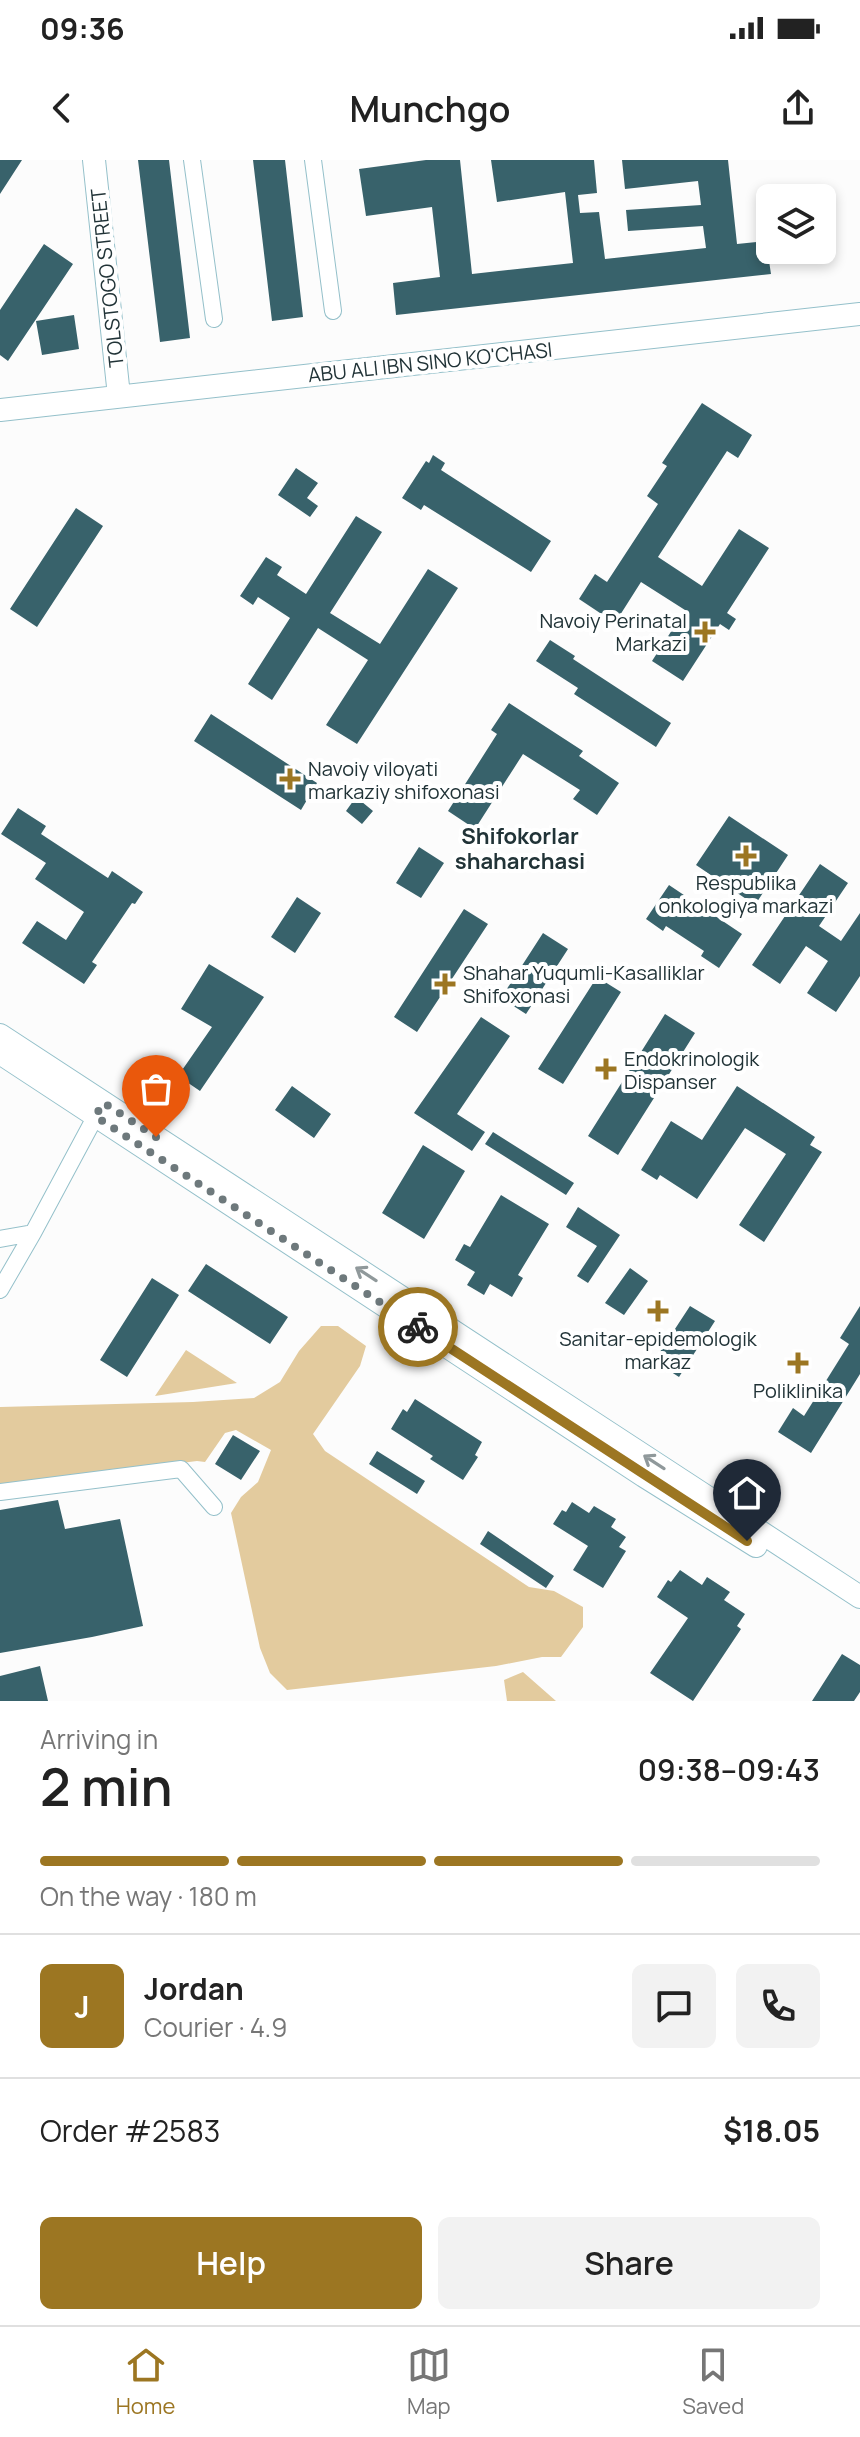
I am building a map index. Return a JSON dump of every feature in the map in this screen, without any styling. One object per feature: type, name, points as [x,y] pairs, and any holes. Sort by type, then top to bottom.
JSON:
[{"type":"main road","name":"TOLSTOGO STREET","points":[[94,160],[118,390]]},
{"type":"main road","name":"ABU ALI IBN SINO KO'CHASI","points":[[0,410],[118,390],[860,303]]},
{"type":"main road","name":"ABU ALI IBN SINO KO'CHASI","points":[[0,398],[118,390],[860,314]]},
{"type":"main road","points":[[0,1035],[100,1110],[644,1476],[860,1613]]},
{"type":"main road","points":[[0,1053],[100,1110],[860,1597]]},
{"type":"street","points":[[192,160],[214,319]]},
{"type":"street","points":[[313,160],[333,311]]},
{"type":"street","points":[[0,1290],[100,1110]]},
{"type":"street","points":[[0,1239],[33,1233]]},
{"type":"street","points":[[0,1492],[181,1469],[214,1507]]},
{"type":"shaded area","points":[[321,1326],[338,1326],[366,1346],[360,1366],[313,1434],[325,1451],[529,1587],[554,1591],[583,1607],[583,1627],[561,1657],[287,1690],[270,1673],[260,1648],[231,1513],[241,1497],[258,1482],[271,1450],[236,1430],[225,1433],[205,1462],[0,1486],[0,1407],[254,1398],[280,1382],[299,1351]]},
{"type":"shaded area","points":[[186,1350],[237,1383],[155,1396]]},
{"type":"shaded area","points":[[523,1672],[556,1701],[507,1701],[504,1680]]},
{"type":"building","points":[[0,160],[22,160],[0,194]]},
{"type":"building","points":[[138,160],[169,160],[190,338],[160,342]]},
{"type":"building","points":[[253,160],[285,160],[303,317],[272,321]]},
{"type":"building","points":[[426,160],[460,160],[472,274],[573,263],[565,192],[497,202],[491,160],[594,160],[597,193],[578,195],[580,213],[599,212],[605,259],[706,248],[703,226],[628,231],[626,210],[701,205],[698,181],[625,189],[622,160],[728,160],[737,244],[756,242],[756,264],[769,264],[771,274],[396,315],[393,283],[440,277],[432,207],[366,216],[359,169]]},
{"type":"building","points":[[44,244],[73,264],[8,361],[0,355],[0,310]]},
{"type":"building","points":[[74,315],[79,349],[42,355],[36,321]]},
{"type":"building","points":[[702,403],[752,435],[738,458],[727,451],[658,557],[702,586],[739,529],[769,548],[727,613],[736,619],[729,630],[720,624],[683,681],[652,661],[685,610],[641,582],[615,623],[579,599],[595,574],[607,582],[658,504],[647,496],[667,466],[662,463]]},
{"type":"building","points":[[433,455],[445,463],[441,470],[551,541],[531,572],[424,505],[421,510],[402,498]]},
{"type":"building","points":[[296,468],[318,483],[307,498],[318,506],[310,517],[278,495]]},
{"type":"building","points":[[76,508],[103,526],[37,627],[10,609]]},
{"type":"building","points":[[356,516],[382,532],[330,613],[380,644],[428,569],[458,588],[357,744],[326,725],[368,660],[318,628],[272,700],[248,684],[290,618],[258,597],[253,605],[240,596],[266,557],[282,567],[277,575],[306,594]]},
{"type":"building","points":[[550,640],[575,656],[573,659],[671,723],[656,747],[574,694],[578,688],[536,661]]},
{"type":"building","points":[[509,703],[583,751],[579,756],[619,783],[597,815],[573,799],[580,790],[523,754],[475,829],[448,811],[497,734],[491,730]]},
{"type":"building","points":[[211,714],[317,783],[301,810],[194,741]]},
{"type":"building","points":[[356,797],[373,811],[362,824],[346,811]]},
{"type":"building","points":[[18,808],[46,826],[41,834],[108,878],[112,871],[143,892],[135,904],[132,903],[92,962],[97,965],[84,984],[22,943],[37,921],[66,940],[84,912],[35,879],[46,863],[1,834]]},
{"type":"building","points":[[729,816],[788,855],[755,905],[696,865]]},
{"type":"building","points":[[419,847],[444,863],[421,898],[396,883]]},
{"type":"building","points":[[820,864],[848,883],[819,926],[841,941],[860,913],[860,976],[836,1012],[807,993],[828,961],[806,946],[780,984],[752,965]]},
{"type":"building","points":[[669,885],[742,934],[719,968],[701,956],[704,951],[666,926],[663,931],[646,919]]},
{"type":"building","points":[[297,897],[321,913],[295,953],[271,937]]},
{"type":"building","points":[[464,909],[488,924],[417,1032],[394,1017]]},
{"type":"building","points":[[543,933],[568,949],[526,1014],[501,998]]},
{"type":"building","points":[[209,964],[264,997],[200,1091],[178,1076],[212,1027],[181,1009]]},
{"type":"building","points":[[597,977],[621,992],[563,1084],[538,1069]]},
{"type":"building","points":[[665,1014],[695,1033],[618,1155],[588,1136]]},
{"type":"building","points":[[481,1017],[510,1036],[457,1114],[485,1132],[472,1151],[414,1113]]},
{"type":"building","points":[[292,1086],[331,1114],[314,1138],[275,1110]]},
{"type":"building","points":[[737,1086],[815,1137],[810,1145],[822,1152],[764,1242],[739,1225],[786,1154],[745,1128],[697,1199],[660,1175],[657,1180],[641,1170],[671,1121],[702,1140]]},
{"type":"building","points":[[493,1132],[574,1183],[566,1195],[485,1144]]},
{"type":"building","points":[[423,1145],[465,1171],[424,1239],[382,1213]]},
{"type":"building","points":[[501,1195],[549,1224],[518,1275],[523,1278],[512,1297],[490,1284],[484,1295],[467,1285],[475,1272],[455,1260],[464,1244],[470,1247]]},
{"type":"building","points":[[578,1207],[620,1235],[588,1283],[577,1276],[597,1246],[566,1227]]},
{"type":"building","points":[[206,1264],[288,1317],[270,1344],[188,1291]]},
{"type":"building","points":[[630,1268],[648,1281],[624,1315],[605,1303]]},
{"type":"building","points":[[152,1278],[179,1295],[127,1377],[100,1360]]},
{"type":"building","points":[[690,1306],[715,1321],[679,1377],[654,1361]]},
{"type":"building","points":[[860,1306],[860,1374],[811,1453],[778,1432],[793,1408],[804,1416],[849,1344],[840,1338]]},
{"type":"building","points":[[415,1399],[482,1442],[475,1455],[478,1457],[463,1480],[391,1429],[403,1409],[407,1412]]},
{"type":"building","points":[[233,1435],[260,1451],[241,1480],[215,1464]]},
{"type":"building","points":[[377,1451],[425,1481],[417,1494],[369,1464]]},
{"type":"building","points":[[58,1500],[65,1529],[120,1519],[143,1626],[0,1653],[0,1510]]},
{"type":"building","points":[[572,1502],[589,1513],[594,1506],[616,1519],[611,1527],[626,1537],[619,1547],[626,1551],[603,1588],[573,1570],[588,1546],[553,1524]]},
{"type":"building","points":[[488,1531],[554,1576],[546,1588],[480,1544]]},
{"type":"building","points":[[680,1570],[702,1585],[707,1577],[730,1592],[724,1600],[745,1614],[737,1626],[741,1629],[693,1701],[650,1673],[688,1618],[657,1597],[668,1580],[671,1582]]},
{"type":"building","points":[[842,1654],[860,1665],[860,1692],[854,1701],[812,1701]]},
{"type":"building","points":[[40,1666],[48,1701],[0,1701],[0,1676]]},
{"type":"way so far","points":[[156,1137],[104,1103],[95,1116],[418,1327]]},
{"type":"place","name":"Navoiy Perinatal Markazi","points":[[705,632]]},
{"type":"place","name":"Navoiy viloyati markaziy shifoxonasi","points":[[290,779]]},
{"type":"place","name":"Respublika onkologiya markazi","points":[[746,856]]},
{"type":"place","name":"Shahar Yuqumli-Kasalliklar Shifoxonasi","points":[[445,984]]},
{"type":"place","name":"Endokrinologik Dispanser","points":[[606,1069]]},
{"type":"place","name":"Sanitar-epidemologik markaz","points":[[658,1311]]},
{"type":"place","name":"Poliklinika","points":[[798,1363]]},
{"type":"district","name":"Shifokorlar shaharchasi","points":[[520,848]]},
{"type":"route","points":[[418,1327],[747,1541]]}]
